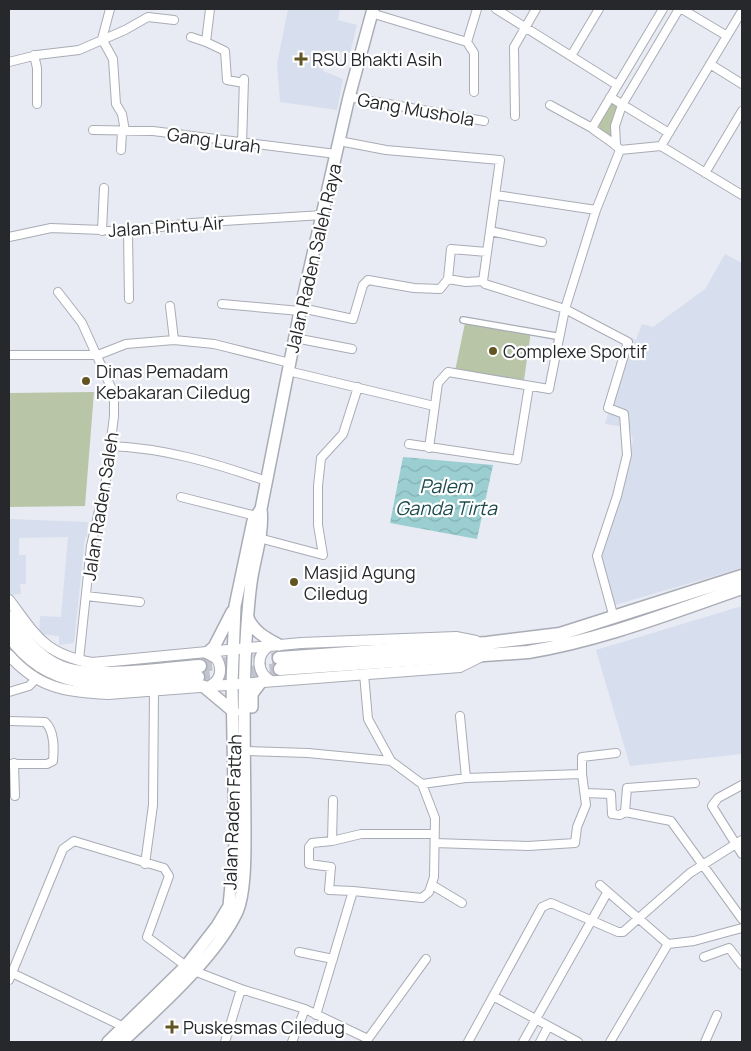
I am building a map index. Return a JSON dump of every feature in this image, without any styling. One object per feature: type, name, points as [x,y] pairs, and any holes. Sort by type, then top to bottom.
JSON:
[{"type":"main road","name":"Jalan Raden Saleh Raya","points":[[232,684],[235,606],[266,481],[300,310],[349,97],[372,11]]},
{"type":"main road","name":"Jalan Raden Saleh Raya","points":[[246,683],[245,649],[248,618],[262,522],[258,512]]},
{"type":"main road","points":[[485,650],[560,634],[742,576]]},
{"type":"main road","points":[[279,664],[485,650],[561,647],[603,636],[742,588]]},
{"type":"main road","points":[[206,653],[214,647],[235,606]]},
{"type":"main road","points":[[9,617],[27,642],[38,653],[60,667],[76,671],[202,679],[234,712]]},
{"type":"main road","points":[[248,618],[258,632],[274,646]]},
{"type":"main road","points":[[9,635],[19,651],[34,664],[54,676],[74,682],[95,684],[202,679]]},
{"type":"main road","points":[[246,733],[252,722],[252,694],[266,681]]},
{"type":"main road","name":"Jalan Raden Fattah","points":[[122,1042],[172,996],[229,906],[240,844],[246,751],[246,683]]},
{"type":"main road","name":"Jalan Raden Fattah","points":[[232,684],[240,844]]},
{"type":"main road","name":"Jalan Raden Fattah","points":[[108,1042],[190,968]]},
{"type":"street","points":[[110,9],[102,39],[113,59],[116,104],[122,114],[124,131],[121,150]]},
{"type":"street","points":[[206,42],[210,9]]},
{"type":"street","points":[[467,42],[477,9]]},
{"type":"street","points":[[496,9],[617,85]]},
{"type":"street","points":[[514,116],[513,52],[536,9]]},
{"type":"street","points":[[571,56],[599,9]]},
{"type":"street","points":[[592,128],[662,9]]},
{"type":"street","points":[[430,448],[438,384],[448,372],[549,389],[565,309],[618,147],[615,126],[622,105],[680,9],[727,36]]},
{"type":"street","points":[[662,146],[727,36],[740,21],[742,10]]},
{"type":"street","points":[[372,11],[467,42],[474,52],[474,92]]},
{"type":"street","points":[[9,62],[34,56],[72,51],[125,30],[148,17],[174,20]]},
{"type":"street","points":[[191,37],[226,51],[228,80],[244,81],[242,144]]},
{"type":"street","points":[[34,56],[38,68],[37,104]]},
{"type":"street","points":[[710,64],[742,84]]},
{"type":"street","name":"Gang Mushola","points":[[349,97],[484,121]]},
{"type":"street","points":[[610,97],[669,133]]},
{"type":"street","points":[[550,105],[592,128],[608,142],[618,147],[662,146],[742,195]]},
{"type":"street","points":[[705,173],[742,111]]},
{"type":"street","name":"Gang Lurah","points":[[93,130],[153,131],[242,144],[336,154]]},
{"type":"street","points":[[339,141],[386,150],[500,160],[483,280],[485,284],[565,309],[628,342],[608,408],[624,414],[627,455],[617,496],[596,556],[614,618]]},
{"type":"street","points":[[102,231],[104,188]]},
{"type":"street","points":[[496,195],[596,210]]},
{"type":"street","name":"Jalan Pintu Air","points":[[9,237],[51,228],[128,231],[192,223],[323,215]]},
{"type":"street","points":[[128,231],[129,299]]},
{"type":"street","points":[[490,231],[542,242]]},
{"type":"street","points":[[222,304],[300,310],[354,318],[363,285],[368,280],[426,290],[440,289],[448,279],[451,249],[487,252]]},
{"type":"street","points":[[448,279],[466,282],[483,280]]},
{"type":"street","name":"Jalan Raden Saleh","points":[[58,292],[82,323],[114,394],[106,480],[90,546],[79,660]]},
{"type":"street","points":[[170,306],[174,340]]},
{"type":"street","points":[[463,320],[556,336]]},
{"type":"street","points":[[295,338],[352,349]]},
{"type":"street","points":[[9,355],[98,356],[126,344],[174,340],[214,344],[358,387],[434,406]]},
{"type":"street","points":[[409,444],[517,460],[529,386]]},
{"type":"street","points":[[259,538],[323,554],[318,525],[318,486],[321,458],[343,434],[358,387]]},
{"type":"street","points":[[110,446],[140,447],[191,458],[266,481]]},
{"type":"street","points":[[181,497],[258,512]]},
{"type":"street","points":[[86,596],[140,602]]},
{"type":"street","points":[[9,600],[35,636],[56,652],[79,660],[102,662],[274,646],[456,637],[485,650]]},
{"type":"street","points":[[266,681],[259,664],[260,656],[274,646]]},
{"type":"street","points":[[9,655],[36,680],[54,688],[74,693],[108,694],[154,690],[202,679],[232,684],[460,667],[485,650]]},
{"type":"street","points":[[202,679],[216,682],[221,671],[217,659],[206,653]]},
{"type":"street","points":[[364,674],[368,719],[391,761],[422,784],[435,818],[432,886],[427,895],[422,898],[329,890],[331,867],[309,864],[309,847],[312,843],[332,841],[361,834],[434,834]]},
{"type":"street","points":[[9,692],[23,688],[36,680]]},
{"type":"street","points":[[9,685],[23,688]]},
{"type":"street","points":[[145,864],[153,805],[154,690]]},
{"type":"street","points":[[460,716],[466,778]]},
{"type":"street","points":[[9,721],[40,720],[48,725],[53,736],[53,758],[51,763],[12,764],[14,796]]},
{"type":"street","points":[[246,751],[308,753],[391,761]]},
{"type":"street","points":[[435,844],[528,846],[576,843],[581,815],[585,811],[582,756],[616,753]]},
{"type":"street","points":[[422,784],[466,778],[582,774]]},
{"type":"street","points":[[625,812],[627,788],[695,783]]},
{"type":"street","points":[[742,785],[718,798],[712,806],[739,842],[742,854]]},
{"type":"street","points":[[585,793],[611,794],[612,814],[623,814],[625,812],[671,821],[742,918]]},
{"type":"street","points":[[332,841],[333,800]]},
{"type":"street","points":[[124,1027],[10,976],[66,845],[81,842],[105,852],[164,868],[169,876],[147,937],[190,968],[241,989],[305,1009],[368,1039],[426,959]]},
{"type":"street","points":[[468,1042],[542,907],[551,903],[620,932],[703,863],[739,842]]},
{"type":"street","points":[[600,885],[668,944],[694,941],[742,928]]},
{"type":"street","points":[[432,886],[462,903]]},
{"type":"street","points":[[316,1015],[352,892]]},
{"type":"street","points":[[523,1042],[608,893]]},
{"type":"street","points":[[610,1042],[668,944]]},
{"type":"street","points":[[704,957],[729,948],[742,965]]},
{"type":"street","points":[[299,952],[333,958]]},
{"type":"street","points":[[225,1042],[241,989]]},
{"type":"street","points":[[493,996],[578,1042]]},
{"type":"street","points":[[292,1042],[305,1009]]},
{"type":"street","points":[[705,1042],[717,1015]]},
{"type":"street","points":[[540,1042],[548,1027]]},
{"type":"shaded area","name":"RSU Bhakti Asih","points":[[288,9],[340,9],[338,20],[357,25],[350,53],[327,50],[323,71],[343,79],[337,110],[280,102],[277,64]]},
{"type":"shaded area","points":[[725,254],[742,263],[742,568],[615,605],[596,543],[615,510],[633,441],[630,428],[605,424],[631,338],[636,340],[642,324],[653,327],[705,289]]},
{"type":"shaded area","points":[[9,519],[88,522],[74,643],[59,645],[59,636],[39,634],[40,616],[61,617],[68,537],[19,538],[19,555],[26,555],[26,584],[20,584],[21,594],[10,595]]},
{"type":"shaded area","points":[[742,606],[742,754],[630,766],[596,650]]},
{"type":"green space","points":[[610,98],[621,105],[614,141],[603,135],[597,122]]},
{"type":"green space","name":"Complexe Sportif","points":[[465,323],[531,331],[524,380],[455,371]]},
{"type":"green space","points":[[94,392],[85,506],[9,507],[9,393]]},
{"type":"water","name":"Palem Ganda Tirta","points":[[403,457],[493,465],[477,539],[390,523]]},
{"type":"tunnel","points":[[200,666],[279,658]]},
{"type":"tunnel","points":[[198,677],[280,669]]},
{"type":"place","name":"RSU Bhakti Asih","points":[[301,59]]},
{"type":"place","name":"Complexe Sportif","points":[[493,351]]},
{"type":"place","name":"Dinas Pemadam Kebakaran Ciledug","points":[[86,381]]},
{"type":"place","name":"Masjid Agung Ciledug","points":[[294,582]]},
{"type":"place","name":"Puskesmas Ciledug","points":[[172,1027]]}]
